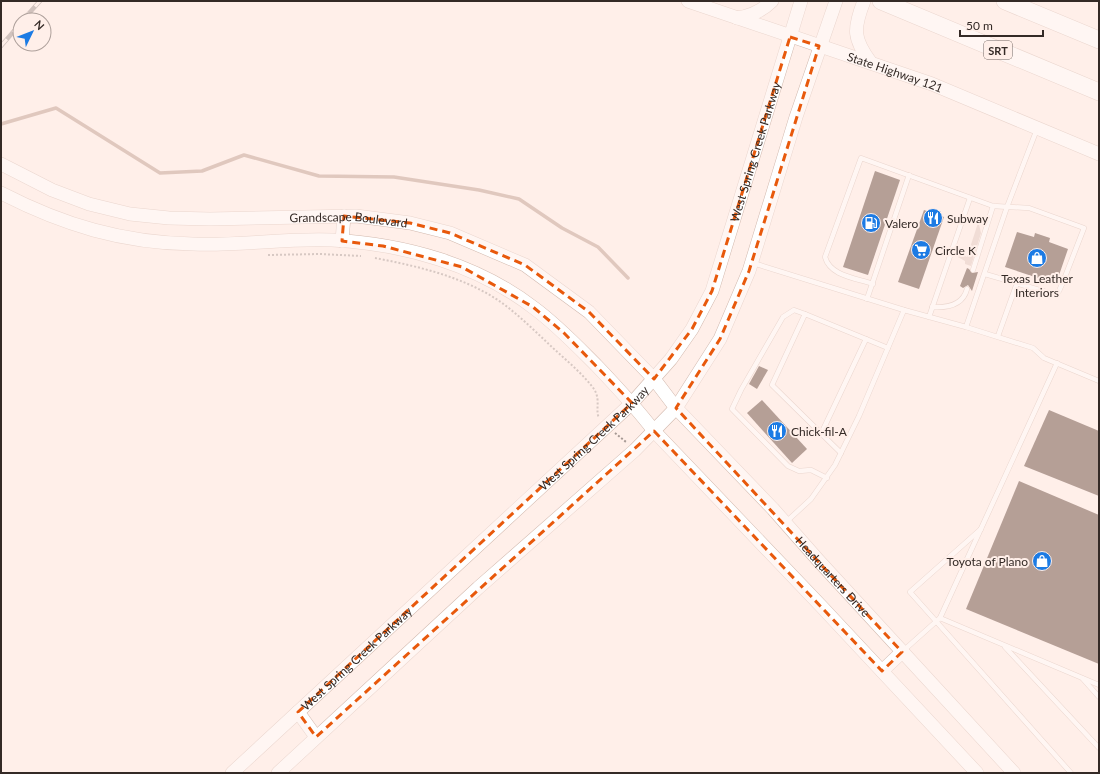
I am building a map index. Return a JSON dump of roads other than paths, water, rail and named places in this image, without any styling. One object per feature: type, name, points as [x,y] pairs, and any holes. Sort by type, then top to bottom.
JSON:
[{"type":"highway","name":"SRT","points":[[881,1],[1099,92]]},
{"type":"highway","points":[[1005,1],[1054,20],[1099,40]]},
{"type":"highway","points":[[1054,20],[1099,32]]},
{"type":"main road","name":"State Highway 121","points":[[688,1],[790,37],[932,84],[1099,154]]},
{"type":"main road","points":[[737,18],[748,16],[764,9],[772,1]]},
{"type":"main road","name":"West Spring Creek Parkway","points":[[232,773],[632,403],[671,359],[692,328],[712,291],[726,250],[801,1]]},
{"type":"main road","points":[[278,773],[478,588],[635,450],[676,408],[720,340],[751,262],[819,46],[836,1]]},
{"type":"main road","points":[[864,1],[856,20],[856,37],[861,49],[871,63]]},
{"type":"main road","name":"Grandscape Boulevard","points":[[1,164],[52,190],[89,204],[130,214],[169,218],[210,219],[344,216],[410,223],[450,233],[525,265],[589,312],[654,379]]},
{"type":"main road","name":"Grandscape Boulevard","points":[[1,193],[39,212],[78,226],[114,236],[154,242],[195,244],[342,241],[383,246],[423,254],[462,267],[533,307],[564,333],[632,403]]},
{"type":"main road","points":[[342,241],[344,216]]},
{"type":"main road","name":"Headquarters Drive","points":[[654,379],[676,408],[785,523],[1014,773]]},
{"type":"main road","points":[[632,403],[654,431],[977,773]]},
{"type":"main road","points":[[882,671],[902,652]]},
{"type":"main road","points":[[298,712],[316,737]]},
{"type":"lane","points":[[966,327],[1007,207],[1038,128]]},
{"type":"lane","points":[[873,284],[833,271],[827,265],[826,257],[861,158],[993,206],[1029,208],[1084,228],[1059,291],[1053,294],[985,274]]},
{"type":"lane","points":[[867,299],[909,175]]},
{"type":"lane","points":[[929,317],[970,198]]},
{"type":"lane","points":[[973,270],[993,206]]},
{"type":"lane","points":[[751,262],[867,299],[998,336],[1033,348],[1044,358],[1099,381]]},
{"type":"lane","points":[[998,336],[1018,283]]},
{"type":"lane","points":[[932,307],[942,308],[958,302],[963,299],[967,289]]},
{"type":"lane","points":[[827,478],[811,470],[799,472],[788,466],[732,409],[741,390],[783,317],[794,310],[888,348]]},
{"type":"lane","points":[[785,523],[811,499],[827,478],[841,453],[904,310]]},
{"type":"lane","points":[[805,314],[772,385],[841,453]]},
{"type":"lane","points":[[821,434],[866,339]]},
{"type":"lane","points":[[902,652],[940,618],[1057,363]]},
{"type":"lane","points":[[981,529],[910,592],[1071,773]]},
{"type":"lane","points":[[940,618],[1099,686]]},
{"type":"lane","points":[[1003,645],[1099,748]]},
{"type":"lane","points":[[1082,678],[1099,697]]},
{"type":"waterway","points":[[1,124],[56,108],[160,173],[202,171],[244,155],[319,176],[394,177],[479,190],[519,199],[562,228],[598,247],[628,278]]},
{"type":"railway","points":[[30,12],[40,1]]},
{"type":"railway","points":[[1,46],[12,33]]},
{"type":"place","name":"Subway","points":[[933,218]]},
{"type":"place","name":"Valero","points":[[871,223]]},
{"type":"place","name":"Circle K","points":[[921,250]]},
{"type":"place","name":"Texas Leather Interiors","points":[[1037,258]]},
{"type":"place","name":"Chick-fil-A","points":[[777,431]]},
{"type":"place","name":"Toyota of Plano","points":[[1042,561]]}]
